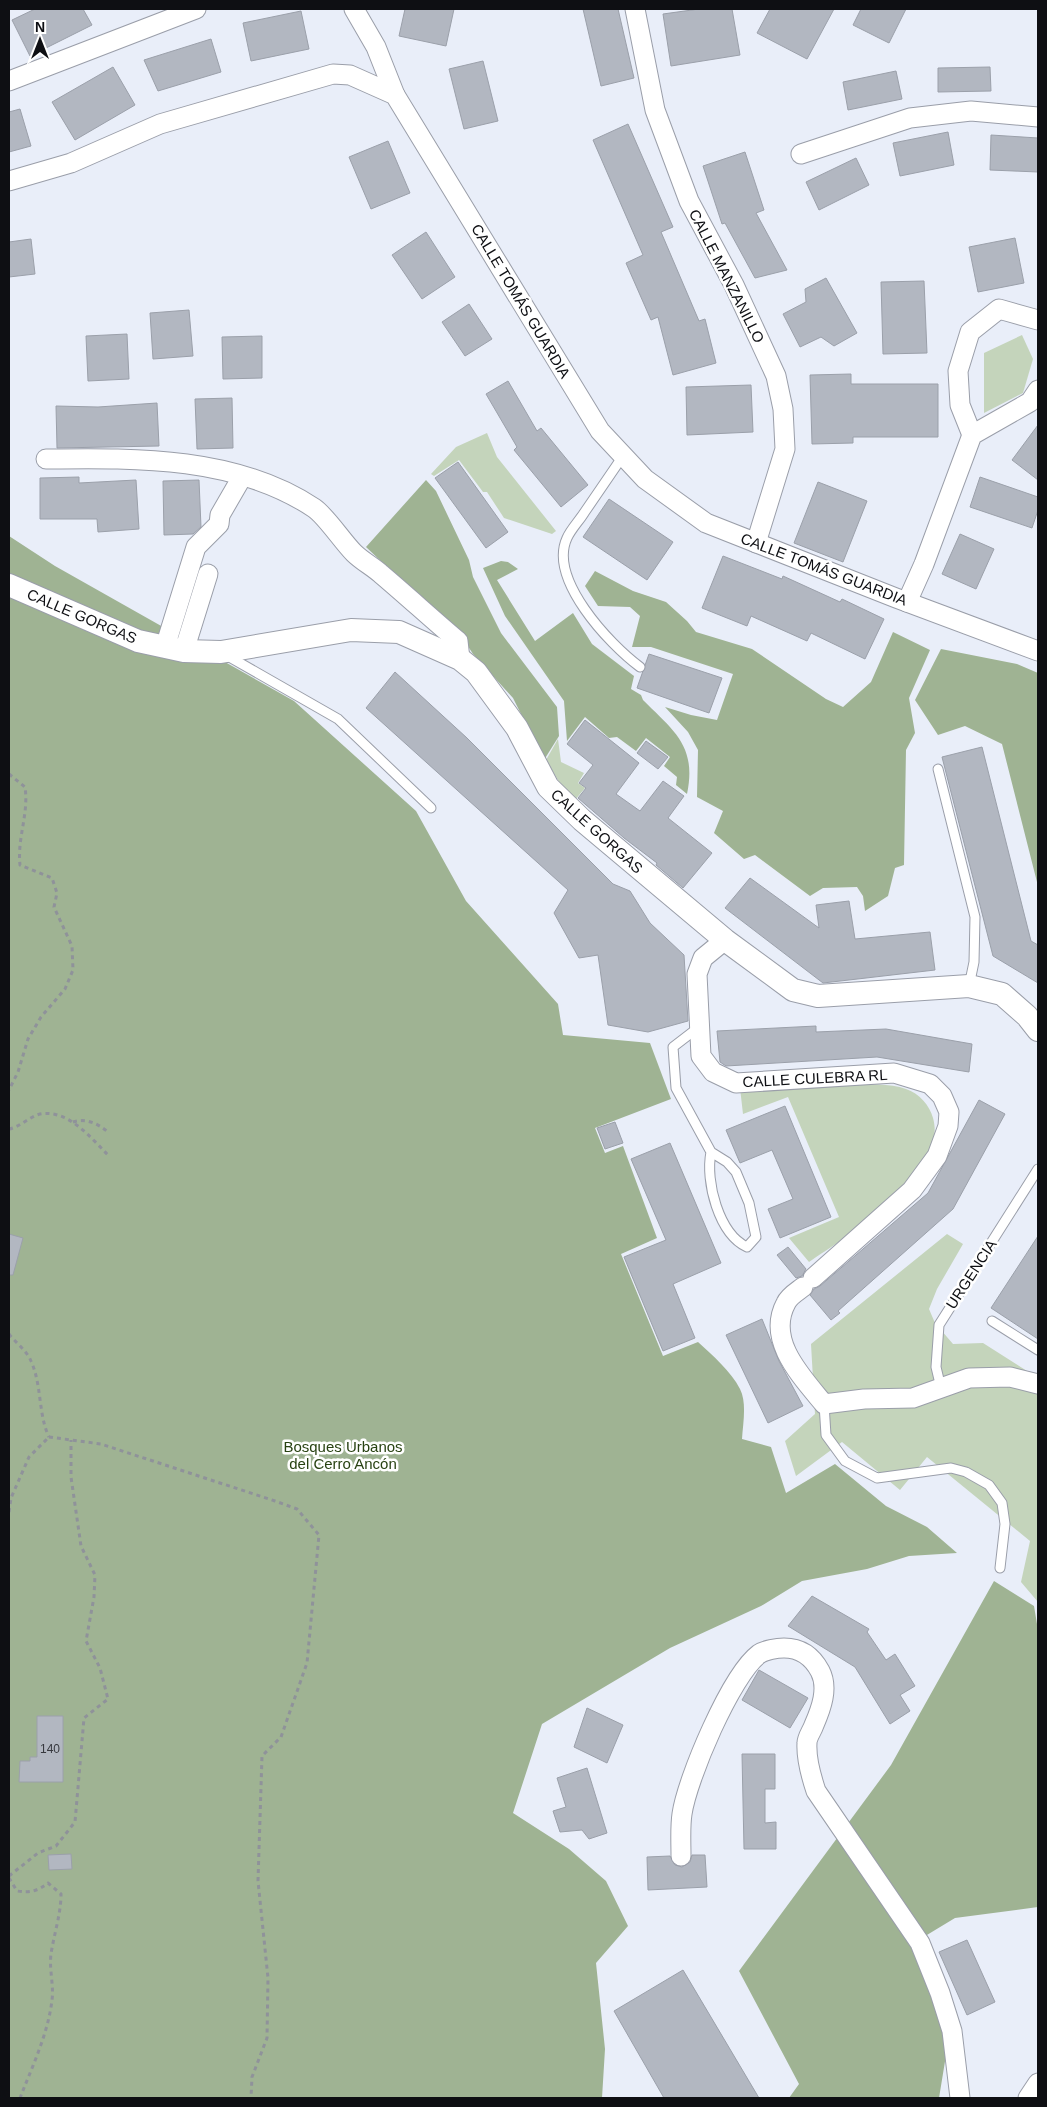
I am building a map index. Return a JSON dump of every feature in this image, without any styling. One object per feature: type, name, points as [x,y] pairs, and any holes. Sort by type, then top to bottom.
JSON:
[{"type":"street","points":[[9,81],[196,9]]},
{"type":"street","name":"CALLE TOMÁS GUARDIA","points":[[354,9],[376,47],[395,95],[600,431],[644,479],[706,523],[907,602],[1038,650]]},
{"type":"street","name":"CALLE MANZANILLO","points":[[635,9],[655,110],[686,192],[734,285],[776,376],[783,409],[785,449],[756,543]]},
{"type":"street","points":[[9,181],[71,162],[160,124],[333,74],[350,75],[395,95]]},
{"type":"street","points":[[801,154],[910,118],[971,111],[1038,117]]},
{"type":"street","points":[[972,435],[960,405],[958,371],[970,332],[999,309],[1038,320]]},
{"type":"street","points":[[907,602],[924,564],[972,435],[1030,402],[1038,390]]},
{"type":"street","points":[[46,459],[122,458],[169,462],[225,471],[279,489],[315,509],[356,555],[380,572],[458,641],[460,659]]},
{"type":"street","points":[[174,649],[196,547],[219,524],[220,515],[242,477]]},
{"type":"street","points":[[174,649],[208,574]]},
{"type":"street","name":"CALLE GORGAS","points":[[9,585],[138,641],[174,649],[221,652],[351,630],[399,632],[460,659],[476,672],[517,728],[548,787],[582,820],[725,940],[793,990],[818,996],[969,986],[1002,994],[1027,1016],[1038,1030]]},
{"type":"street","name":"CALLE CULEBRA RL","points":[[725,940],[703,958],[697,974],[701,1056],[713,1072],[736,1083],[894,1073],[930,1084],[942,1096],[949,1112],[948,1126],[937,1156],[912,1190],[787,1301],[779,1322],[782,1340],[794,1366],[824,1404]]},
{"type":"street","points":[[824,1404],[864,1399],[913,1398],[969,1378],[1010,1377],[1038,1384]]},
{"type":"street","points":[[681,1856],[682,1814],[696,1771],[721,1708],[748,1666],[760,1654],[778,1648],[795,1648],[812,1658],[821,1672],[824,1693],[818,1716],[807,1742],[809,1768],[816,1791],[920,1943],[940,1993],[952,2032],[960,2098]]},
{"type":"street","points":[[1028,2098],[1038,2082]]},
{"type":"lane","points":[[623,456],[567,538],[562,556],[564,573],[574,594],[618,650],[640,667]]},
{"type":"lane","points":[[221,652],[338,719],[430,808]]},
{"type":"lane","points":[[938,768],[975,917],[974,962],[969,986]]},
{"type":"lane","points":[[700,1026],[673,1047],[676,1088],[711,1152],[727,1162],[736,1172],[749,1203],[756,1237],[748,1248],[737,1242],[720,1215],[709,1185],[708,1168],[711,1152]]},
{"type":"lane","name":"URGENCIA","points":[[941,1388],[936,1367],[939,1325],[1038,1169]]},
{"type":"lane","points":[[992,1321],[1038,1350]]},
{"type":"lane","points":[[824,1404],[826,1434],[845,1461],[877,1478],[951,1468],[966,1472],[989,1485],[1002,1503],[1003,1510],[1004,1524],[1000,1568]]},
{"type":"path","points":[[9,774],[25,787],[28,803],[19,852],[20,865],[52,878],[57,893],[54,906],[72,946],[73,970],[65,989],[56,1002],[41,1017],[28,1039],[18,1072],[9,1090]]},
{"type":"path","points":[[9,1129],[40,1114],[62,1115],[108,1155]]},
{"type":"path","points":[[72,1122],[85,1120],[100,1125],[108,1132]]},
{"type":"path","points":[[9,1334],[30,1358],[37,1379],[44,1427],[49,1437]]},
{"type":"path","points":[[49,1437],[100,1444],[237,1487],[297,1509],[319,1535],[307,1663],[281,1737],[262,1756],[258,1881],[268,1978],[268,2038],[252,2077],[251,2098]]},
{"type":"path","points":[[9,1512],[11,1498],[29,1457],[49,1437]]},
{"type":"path","points":[[20,2098],[45,2032],[53,1999],[50,1965],[54,1933],[61,1907],[61,1894],[48,1883],[39,1890],[26,1893],[17,1891],[9,1877],[38,1854],[56,1846],[75,1822],[84,1718],[108,1699],[100,1668],[86,1641],[94,1597],[94,1575],[81,1546],[71,1477],[71,1440]]},
{"type":"green space","points":[[1022,335],[1033,359],[1023,393],[984,413],[984,353]]},
{"type":"green space","points":[[487,433],[497,457],[556,531],[552,534],[504,518],[487,492],[483,492],[459,460],[434,476],[431,474],[456,447]]},
{"type":"green space","points":[[426,480],[436,491],[469,560],[473,577],[501,633],[557,707],[559,736],[544,760],[513,698],[473,654],[464,640],[366,547]]},
{"type":"green space","name":"Bosques Urbanos del Cerro Ancón","points":[[9,536],[55,566],[294,701],[416,811],[466,901],[558,1004],[563,1035],[650,1043],[671,1099],[595,1128],[605,1153],[623,1146],[657,1238],[621,1254],[663,1356],[698,1342],[726,1370],[736,1382],[742,1395],[744,1413],[742,1439],[771,1447],[786,1493],[835,1464],[886,1506],[927,1527],[957,1553],[909,1556],[867,1569],[802,1581],[761,1606],[670,1648],[542,1724],[513,1813],[569,1849],[606,1881],[628,1926],[596,1963],[605,2049],[602,2098],[9,2098]]},
{"type":"green space","points":[[501,561],[508,562],[518,569],[497,580],[535,641],[573,613],[592,644],[634,676],[631,689],[641,695],[643,700],[673,731],[686,751],[689,763],[687,794],[676,785],[677,777],[664,766],[670,757],[646,738],[636,751],[617,737],[609,738],[585,717],[567,741],[564,701],[505,616],[483,568]]},
{"type":"green space","points":[[595,571],[633,591],[666,602],[696,632],[752,649],[826,699],[843,707],[871,682],[893,632],[930,650],[909,698],[915,733],[906,750],[904,865],[895,868],[888,896],[865,911],[863,896],[857,887],[823,888],[810,896],[755,855],[744,859],[714,833],[723,811],[697,797],[698,750],[688,732],[665,707],[717,720],[733,674],[651,647],[632,647],[640,616],[630,607],[598,606],[585,586]]},
{"type":"green space","points":[[941,649],[1017,664],[1038,673],[1038,886],[1002,744],[965,726],[938,735],[915,700]]},
{"type":"green space","points":[[558,739],[561,762],[584,773],[578,783],[585,788],[575,800],[565,792],[546,760]]},
{"type":"green space","points":[[850,1083],[893,1086],[911,1091],[923,1100],[932,1113],[934,1139],[926,1161],[911,1181],[892,1201],[870,1220],[809,1262],[789,1238],[839,1217],[788,1097],[743,1114],[740,1088]]},
{"type":"green space","points":[[947,1234],[963,1244],[937,1289],[929,1309],[935,1323],[953,1344],[983,1343],[1038,1378],[1038,1602],[1021,1582],[1030,1541],[927,1457],[900,1490],[842,1442],[796,1476],[785,1441],[815,1414],[811,1344]]},
{"type":"green space","points":[[994,1581],[1034,1606],[1038,1630],[1038,1907],[955,1918],[912,1944],[949,2037],[939,2098],[789,2098],[799,2084],[739,1971],[891,1765]]},
{"type":"building","points":[[35,9],[83,9],[92,25],[30,56],[12,20]]},
{"type":"building","points":[[405,9],[454,9],[446,46],[399,36]]},
{"type":"building","points":[[583,9],[618,9],[634,78],[601,86]]},
{"type":"building","points":[[699,9],[732,9],[740,55],[671,66],[663,14]]},
{"type":"building","points":[[770,9],[834,9],[807,59],[757,33]]},
{"type":"building","points":[[861,9],[906,9],[889,43],[853,25]]},
{"type":"building","points":[[301,11],[309,49],[251,61],[243,23]]},
{"type":"building","points":[[211,39],[221,72],[158,91],[144,60]]},
{"type":"building","points":[[483,61],[498,121],[464,129],[449,69]]},
{"type":"building","points":[[113,67],[135,105],[75,140],[52,102]]},
{"type":"building","points":[[990,67],[991,91],[938,92],[938,68]]},
{"type":"building","points":[[896,71],[902,99],[848,110],[843,82]]},
{"type":"building","points":[[20,109],[31,146],[9,152],[9,112]]},
{"type":"building","points":[[628,124],[673,227],[661,232],[699,321],[705,319],[716,363],[673,375],[658,317],[651,320],[626,263],[643,255],[593,140]]},
{"type":"building","points":[[948,132],[954,165],[900,176],[893,143]]},
{"type":"building","points":[[991,135],[1038,138],[1038,172],[990,170]]},
{"type":"building","points":[[388,141],[410,193],[371,209],[349,157]]},
{"type":"building","points":[[745,152],[764,210],[756,213],[787,270],[755,278],[725,223],[722,224],[703,166]]},
{"type":"building","points":[[856,158],[869,185],[819,210],[806,182]]},
{"type":"building","points":[[426,232],[455,277],[422,299],[392,255]]},
{"type":"building","points":[[1015,238],[1024,283],[978,292],[969,247]]},
{"type":"building","points":[[31,239],[35,274],[9,277],[9,242]]},
{"type":"building","points":[[826,278],[857,333],[834,346],[821,337],[800,347],[783,314],[806,302],[805,289]]},
{"type":"building","points":[[924,281],[927,353],[883,354],[881,282]]},
{"type":"building","points":[[469,304],[492,339],[465,356],[442,322]]},
{"type":"building","points":[[189,310],[193,356],[153,359],[150,313]]},
{"type":"building","points":[[127,334],[129,379],[88,381],[86,336]]},
{"type":"building","points":[[262,336],[262,378],[223,379],[222,337]]},
{"type":"building","points":[[851,374],[851,384],[938,384],[938,437],[853,437],[853,443],[812,444],[810,375]]},
{"type":"building","points":[[508,381],[537,431],[541,428],[588,485],[561,507],[514,450],[517,447],[486,394]]},
{"type":"building","points":[[751,385],[753,432],[687,435],[686,387]]},
{"type":"building","points":[[232,398],[233,448],[197,449],[195,399]]},
{"type":"building","points":[[157,403],[159,446],[57,448],[56,406],[98,407]]},
{"type":"building","points":[[1038,425],[1038,480],[1012,460]]},
{"type":"building","points":[[458,462],[508,532],[486,548],[435,478]]},
{"type":"building","points":[[79,477],[79,483],[136,480],[139,529],[98,532],[97,519],[40,519],[40,478]]},
{"type":"building","points":[[980,477],[1038,497],[1038,510],[1032,528],[970,507]]},
{"type":"building","points":[[199,480],[201,527],[193,534],[164,535],[163,481]]},
{"type":"building","points":[[818,482],[867,501],[843,562],[794,543]]},
{"type":"building","points":[[609,499],[673,542],[647,580],[583,537]]},
{"type":"building","points":[[960,534],[994,549],[976,589],[942,574]]},
{"type":"building","points":[[723,556],[782,579],[783,576],[840,602],[842,599],[884,619],[865,659],[811,633],[807,641],[751,616],[747,626],[702,608]]},
{"type":"building","points":[[649,654],[722,678],[709,713],[637,688]]},
{"type":"building","points":[[395,672],[467,738],[613,884],[630,891],[650,923],[684,955],[688,1021],[648,1032],[608,1025],[598,955],[579,958],[554,913],[568,890],[366,708]]},
{"type":"building","points":[[585,720],[639,763],[616,794],[640,811],[663,781],[684,796],[668,818],[712,853],[683,888],[656,865],[657,863],[624,838],[578,798],[586,788],[579,783],[593,765],[567,744]]},
{"type":"building","points":[[646,741],[668,757],[658,769],[637,753]]},
{"type":"building","points":[[982,747],[1031,941],[1038,945],[1038,983],[993,956],[942,757]]},
{"type":"building","points":[[750,878],[819,928],[816,905],[849,901],[855,939],[930,932],[935,970],[823,983],[725,908]]},
{"type":"building","points":[[816,1026],[816,1032],[886,1029],[972,1044],[969,1072],[877,1057],[726,1066],[720,1062],[717,1031]]},
{"type":"building","points":[[979,1100],[1005,1114],[953,1209],[838,1311],[840,1313],[831,1320],[810,1295],[814,1289],[820,1286],[928,1193]]},
{"type":"building","points":[[785,1106],[831,1217],[780,1238],[768,1209],[793,1199],[772,1150],[740,1163],[726,1130]]},
{"type":"building","points":[[615,1122],[623,1143],[605,1149],[597,1128]]},
{"type":"building","points":[[670,1143],[721,1263],[673,1284],[695,1338],[663,1351],[624,1257],[666,1240],[631,1159]]},
{"type":"building","points":[[9,1234],[23,1238],[13,1275],[9,1275]]},
{"type":"building","points":[[1038,1236],[1038,1339],[991,1308]]},
{"type":"building","points":[[788,1247],[806,1269],[802,1276],[796,1278],[777,1255]]},
{"type":"building","points":[[762,1319],[779,1361],[803,1406],[768,1423],[726,1335]]},
{"type":"building","points":[[812,1596],[869,1629],[867,1632],[886,1660],[895,1654],[915,1686],[900,1695],[910,1711],[890,1724],[855,1667],[788,1626]]},
{"type":"building","points":[[759,1670],[808,1698],[790,1728],[742,1700]]},
{"type":"building","points":[[587,1708],[623,1725],[607,1763],[574,1747]]},
{"type":"building","points":[[37,1716],[63,1716],[63,1782],[19,1782],[20,1761],[30,1761],[30,1757],[37,1757]]},
{"type":"building","points":[[742,1754],[775,1754],[775,1789],[765,1789],[765,1823],[776,1822],[776,1849],[744,1849]]},
{"type":"building","points":[[587,1768],[607,1833],[589,1839],[582,1830],[560,1832],[553,1811],[566,1807],[557,1778]]},
{"type":"building","points":[[71,1854],[72,1869],[49,1870],[48,1855]]},
{"type":"building","points":[[692,1855],[705,1855],[707,1887],[648,1890],[647,1857],[670,1856],[675,1865],[682,1867],[690,1862]]},
{"type":"building","points":[[967,1940],[995,2002],[967,2015],[939,1952]]},
{"type":"building","points":[[683,1970],[759,2098],[664,2098],[614,2011]]}]
